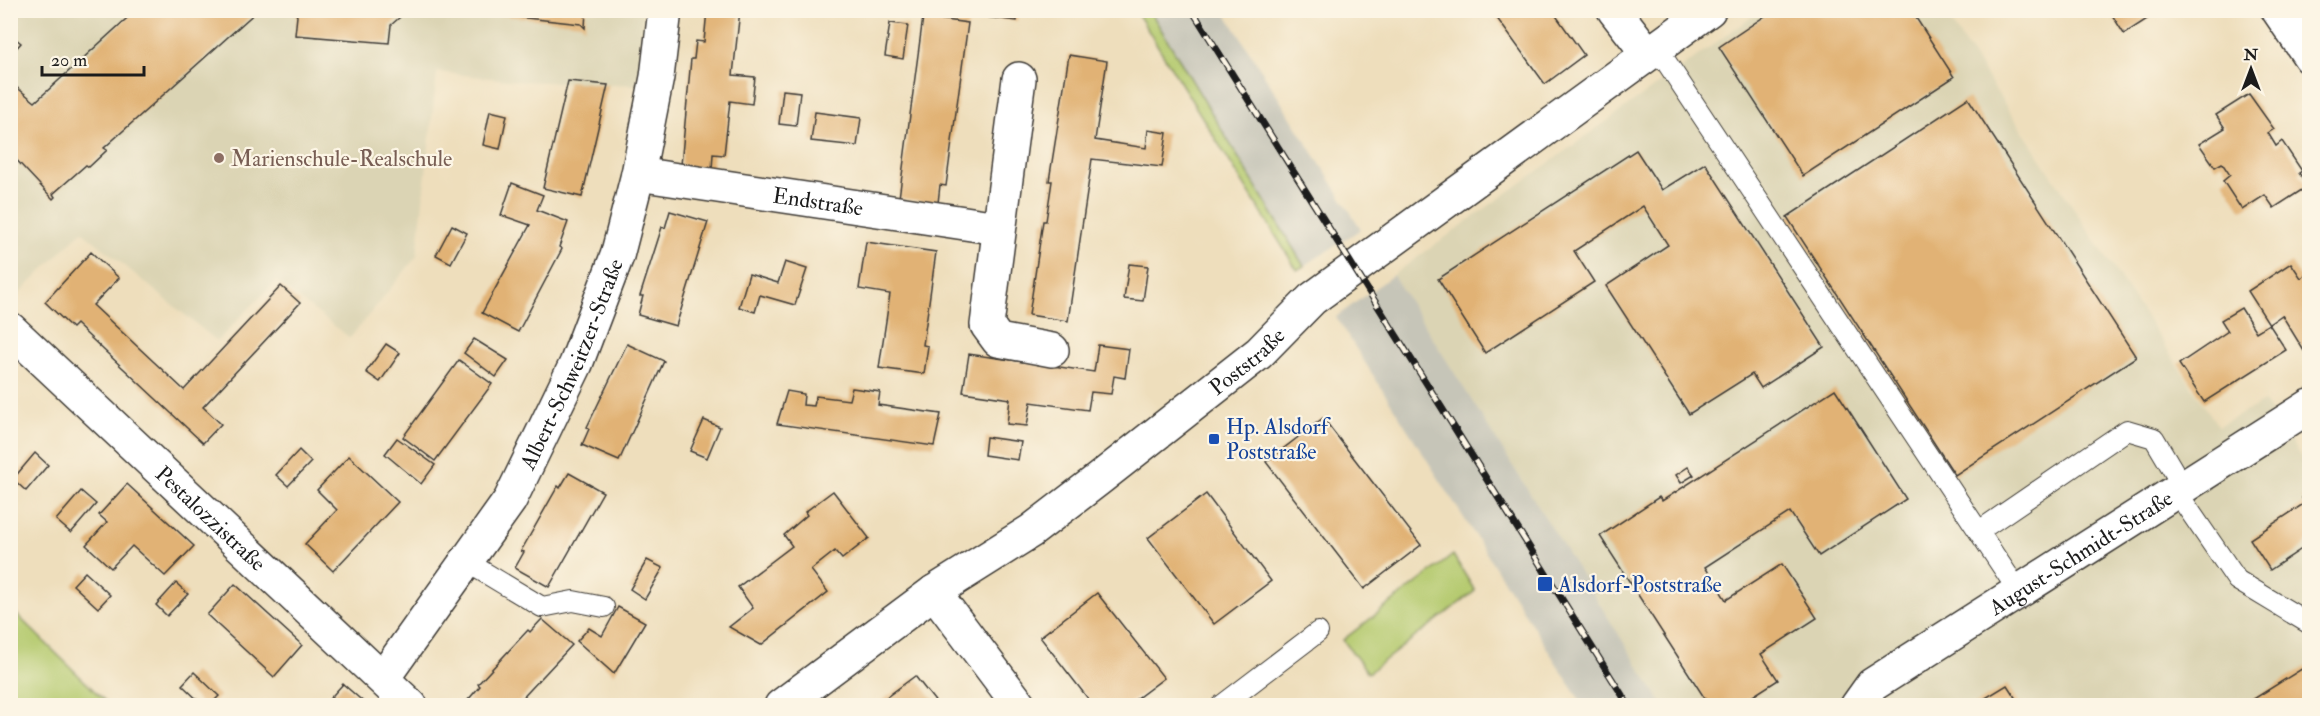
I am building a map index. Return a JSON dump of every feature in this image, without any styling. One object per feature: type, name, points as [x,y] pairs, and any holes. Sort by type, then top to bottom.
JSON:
[{"type":"street","name":"Albert-Schweitzer-Straße","points":[[383,678],[510,501],[576,364],[617,256],[638,174],[657,77],[664,10]]},
{"type":"street","points":[[1614,10],[1652,51]]},
{"type":"street","name":"Poststraße","points":[[781,705],[934,592],[1031,531],[1250,360],[1312,299],[1709,10]]},
{"type":"street","points":[[2278,10],[2310,57]]},
{"type":"street","points":[[1020,78],[998,228],[987,325],[998,340],[1052,350]]},
{"type":"street","name":"Endstraße","points":[[638,174],[998,228]]},
{"type":"street","name":"Pestalozzistraße","points":[[10,329],[411,705]]},
{"type":"street","name":"August-Schmidt-Straße","points":[[1857,705],[1872,685],[2310,406]]},
{"type":"street","points":[[934,592],[1020,705]]},
{"type":"lane","points":[[1652,51],[2019,592]]},
{"type":"lane","points":[[1979,531],[2127,430],[2154,438],[2180,489],[2237,580],[2310,624]]},
{"type":"lane","points":[[466,561],[542,607],[573,601],[604,607]]},
{"type":"lane","points":[[1221,705],[1318,632]]},
{"type":"shaded area","name":"Marienschule-Realschule","points":[[10,11],[643,11],[639,85],[516,81],[437,72],[417,256],[350,338],[276,281],[217,341],[82,231],[14,299],[11,296]]},
{"type":"shaded area","points":[[1150,11],[1224,11],[1361,229],[1304,266]]},
{"type":"shaded area","points":[[1760,11],[1943,11],[2218,426],[2264,402],[2309,469],[2309,705],[1663,705],[1393,275]]},
{"type":"shaded area","points":[[1393,275],[1663,705],[1583,705],[1336,317]]},
{"type":"green space","points":[[1136,11],[1150,11],[1304,266],[1297,270]]},
{"type":"green space","points":[[1453,555],[1475,591],[1368,673],[1343,640]]},
{"type":"green space","points":[[11,609],[109,705],[11,705]]},
{"type":"building","points":[[136,10],[258,10],[104,148],[107,150],[89,167],[86,165],[53,194],[55,197],[53,199],[10,153],[10,82],[35,102]]},
{"type":"building","points":[[294,10],[408,10],[391,25],[389,43],[295,35],[297,16]]},
{"type":"building","points":[[453,10],[586,10],[585,28],[581,24]]},
{"type":"building","points":[[707,10],[740,10],[733,75],[755,77],[752,104],[730,101],[724,155],[713,154],[712,170],[681,165],[691,59],[694,59],[696,41],[704,42]]},
{"type":"building","points":[[970,10],[1018,10],[1017,21],[969,15]]},
{"type":"building","points":[[1491,10],[1552,10],[1584,55],[1545,84]]},
{"type":"building","points":[[1774,10],[1911,10],[1954,77],[1803,176],[1719,47]]},
{"type":"building","points":[[2109,10],[2161,10],[2124,34]]},
{"type":"building","points":[[923,17],[968,23],[946,186],[940,185],[938,203],[899,198]]},
{"type":"building","points":[[890,23],[908,25],[903,59],[885,56]]},
{"type":"building","points":[[10,34],[21,43],[10,55]]},
{"type":"building","points":[[1069,55],[1107,61],[1095,140],[1146,148],[1148,130],[1167,133],[1162,167],[1092,159],[1068,321],[1029,315],[1043,221],[1046,221],[1052,181],[1049,181]]},
{"type":"building","points":[[568,81],[608,85],[582,197],[543,188]]},
{"type":"building","points":[[783,90],[800,92],[796,126],[779,124]]},
{"type":"building","points":[[2249,94],[2274,129],[2268,133],[2276,146],[2282,141],[2302,171],[2299,173],[2308,186],[2274,208],[2265,195],[2242,210],[2223,181],[2230,175],[2222,163],[2215,167],[2199,144],[2225,128],[2216,115]]},
{"type":"building","points":[[1968,98],[2136,357],[1955,475],[1787,217]]},
{"type":"building","points":[[490,111],[507,115],[500,149],[483,145]]},
{"type":"building","points":[[815,112],[861,118],[857,146],[811,141]]},
{"type":"building","points":[[1636,150],[1662,190],[1705,163],[1824,347],[1761,388],[1752,374],[1689,414],[1606,286],[1668,245],[1643,206],[1574,251],[1594,282],[1485,353],[1438,279]]},
{"type":"building","points":[[512,183],[543,195],[537,210],[568,222],[559,247],[562,249],[518,332],[482,313],[530,225],[501,215]]},
{"type":"building","points":[[670,211],[708,222],[676,326],[638,315],[643,296],[640,296],[662,227],[665,228]]},
{"type":"building","points":[[452,225],[467,233],[451,263],[436,255]]},
{"type":"building","points":[[866,242],[936,252],[923,345],[928,346],[924,374],[879,368],[890,294],[859,289]]},
{"type":"building","points":[[91,252],[119,278],[93,305],[184,390],[281,286],[300,303],[203,407],[221,424],[203,443],[76,324],[72,328],[45,302]]},
{"type":"building","points":[[785,262],[807,269],[795,305],[760,295],[755,312],[739,307],[749,274],[778,283]]},
{"type":"building","points":[[2291,263],[2301,278],[2310,272],[2310,348],[2304,351],[2282,315],[2269,324],[2248,291]]},
{"type":"building","points":[[1129,264],[1148,266],[1143,301],[1124,299]]},
{"type":"building","points":[[2241,308],[2256,332],[2269,324],[2286,350],[2204,402],[2179,364],[2228,331],[2221,320]]},
{"type":"building","points":[[474,339],[508,360],[496,377],[464,353]]},
{"type":"building","points":[[386,344],[400,353],[380,382],[366,372]]},
{"type":"building","points":[[627,344],[664,361],[619,461],[582,445],[589,429],[587,427]]},
{"type":"building","points":[[1098,345],[1129,349],[1125,378],[1114,376],[1111,394],[1091,392],[1088,410],[1031,402],[1027,426],[1007,424],[1010,399],[963,392],[969,354],[1094,372]]},
{"type":"building","points":[[459,360],[492,384],[435,461],[403,437]]},
{"type":"building","points":[[852,388],[880,392],[878,405],[941,414],[934,446],[777,424],[787,391],[804,394],[803,405],[814,406],[816,396],[849,400]]},
{"type":"building","points":[[1835,389],[1906,499],[1819,556],[1790,512],[1705,567],[1726,600],[1782,564],[1817,618],[1761,654],[1778,680],[1739,705],[1709,705],[1600,536],[1659,497],[1662,501]]},
{"type":"building","points":[[1323,418],[1421,545],[1364,589],[1266,462]]},
{"type":"building","points":[[704,420],[720,427],[707,458],[690,451]]},
{"type":"building","points":[[986,437],[1021,442],[1018,460],[984,455]]},
{"type":"building","points":[[397,438],[435,465],[421,484],[385,454]]},
{"type":"building","points":[[299,450],[311,462],[288,486],[276,475]]},
{"type":"building","points":[[35,453],[48,465],[26,491],[13,479]]},
{"type":"building","points":[[349,456],[398,502],[333,571],[305,544],[337,510],[317,490]]},
{"type":"building","points":[[1688,467],[1694,475],[1681,483],[1676,475]]},
{"type":"building","points":[[569,473],[603,492],[549,587],[515,568],[524,552],[521,551],[558,486],[560,488]]},
{"type":"building","points":[[127,484],[194,546],[165,576],[132,546],[111,568],[86,545],[107,522],[99,515]]},
{"type":"building","points":[[81,491],[96,504],[71,533],[56,520]]},
{"type":"building","points":[[833,491],[869,538],[842,559],[835,551],[811,570],[828,592],[761,645],[729,627],[753,608],[738,587],[792,546],[784,535],[807,515],[805,512]]},
{"type":"building","points":[[2310,492],[2310,539],[2300,550],[2270,570],[2250,539],[2305,503],[2302,498]]},
{"type":"building","points":[[1206,494],[1271,581],[1214,624],[1148,538]]},
{"type":"building","points":[[647,560],[663,568],[645,599],[630,589]]},
{"type":"building","points":[[85,572],[110,595],[98,608],[73,585]]},
{"type":"building","points":[[176,583],[188,594],[167,616],[156,605]]},
{"type":"building","points":[[235,584],[302,645],[274,677],[207,615]]},
{"type":"building","points":[[1097,593],[1164,678],[1128,705],[1093,705],[1040,637]]},
{"type":"building","points":[[618,607],[645,622],[614,674],[577,641],[589,628],[602,636]]},
{"type":"building","points":[[542,619],[572,645],[516,705],[474,705],[468,700],[480,686],[478,684],[528,630],[530,632]]},
{"type":"building","points":[[2308,665],[2310,705],[2244,705]]},
{"type":"building","points":[[194,672],[219,696],[210,705],[203,705],[182,685]]},
{"type":"building","points":[[915,676],[938,705],[876,705]]},
{"type":"building","points":[[343,684],[367,705],[324,705]]},
{"type":"building","points":[[2007,685],[2020,705],[1974,705]]},
{"type":"railway","points":[[1192,10],[1629,706]]},
{"type":"place","name":"Marienschule-Realschule","points":[[219,158]]},
{"type":"place","name":"Hp. Alsdorf Poststraße","points":[[1214,439]]},
{"type":"place","name":"Alsdorf-Poststraße","points":[[1545,584]]}]
